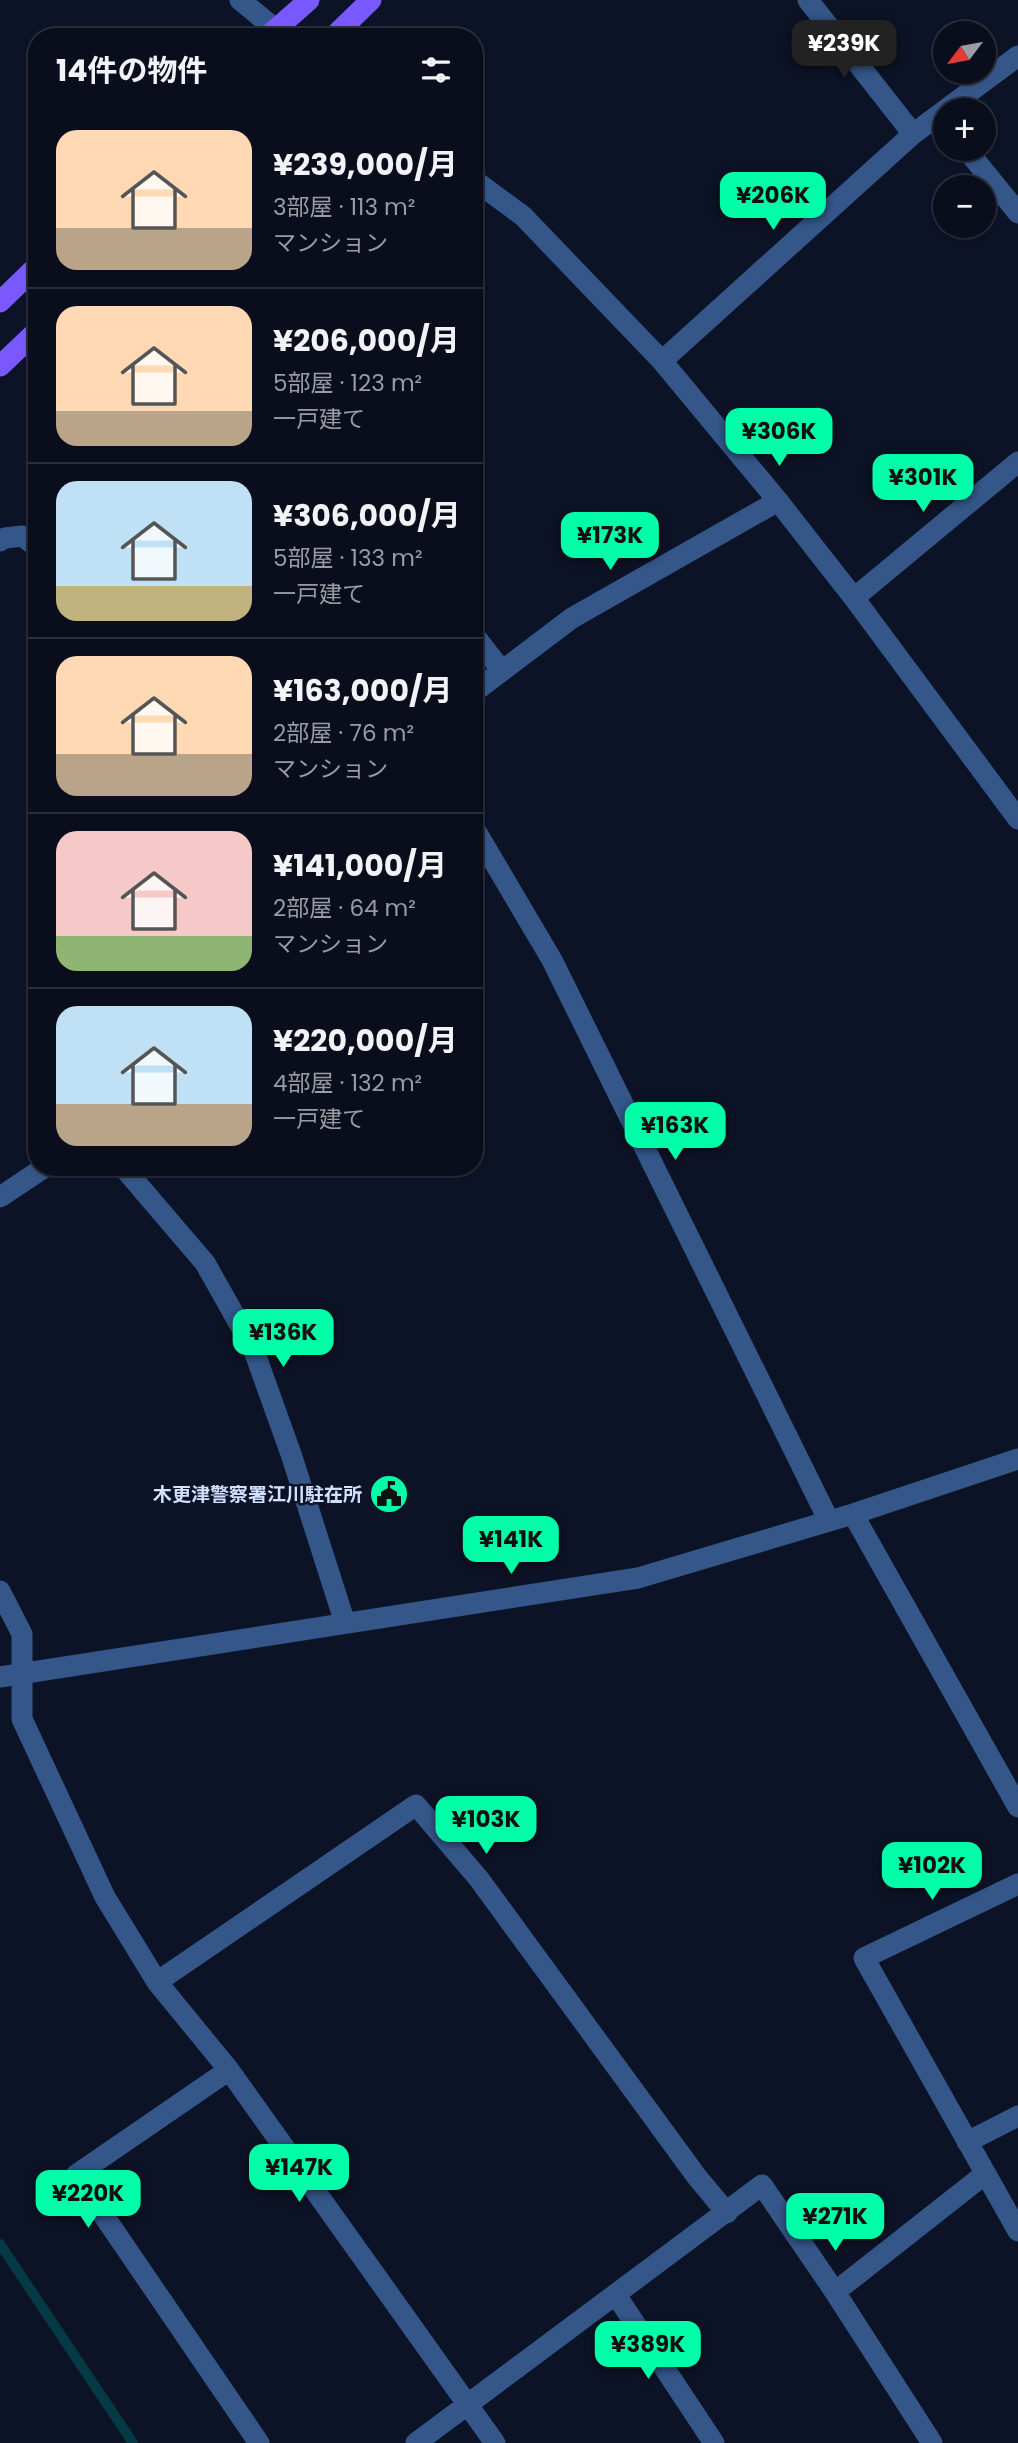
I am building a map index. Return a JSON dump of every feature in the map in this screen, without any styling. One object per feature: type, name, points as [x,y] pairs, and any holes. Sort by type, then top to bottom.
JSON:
[{"type":"main road","points":[[282,28],[309,0]]},
{"type":"main road","points":[[342,28],[371,0]]},
{"type":"main road","points":[[0,302],[28,275]]},
{"type":"main road","points":[[0,366],[28,340]]},
{"type":"street","points":[[240,0],[270,28]]},
{"type":"street","points":[[808,0],[913,134]]},
{"type":"street","points":[[966,98],[1018,55]]},
{"type":"street","points":[[662,361],[913,134],[933,123]]},
{"type":"street","points":[[976,161],[1018,213]]},
{"type":"street","points":[[483,187],[523,216],[662,361],[854,598],[1018,819]]},
{"type":"street","points":[[854,598],[1018,462]]},
{"type":"street","points":[[483,685],[572,618],[778,501]]},
{"type":"street","points":[[0,541],[22,536],[28,540]]},
{"type":"street","points":[[483,647],[502,671]]},
{"type":"street","points":[[483,843],[552,960],[830,1521]]},
{"type":"street","points":[[0,1196],[31,1176]]},
{"type":"street","points":[[131,1176],[205,1263],[253,1348],[291,1454],[345,1623]]},
{"type":"street","points":[[0,1677],[638,1578],[853,1514],[1018,1459]]},
{"type":"street","points":[[853,1514],[1018,1807]]},
{"type":"street","points":[[0,1591],[22,1634],[22,1720],[105,1897],[157,1982],[229,2070],[495,2443]]},
{"type":"street","points":[[157,1982],[416,1805],[479,1879],[697,2177],[727,2213]]},
{"type":"street","points":[[1018,1884],[864,1958],[1018,2231]]},
{"type":"street","points":[[229,2070],[76,2175],[259,2443]]},
{"type":"street","points":[[967,2142],[1018,2116]]},
{"type":"street","points":[[835,2291],[985,2174]]},
{"type":"street","points":[[416,2443],[762,2185],[835,2291],[932,2443]]},
{"type":"street","points":[[617,2295],[714,2443]]},
{"type":"waterway","points":[[0,2244],[133,2443]]},
{"type":"place","name":"木更津警察署江川駐在所","points":[[389,1494]]}]
